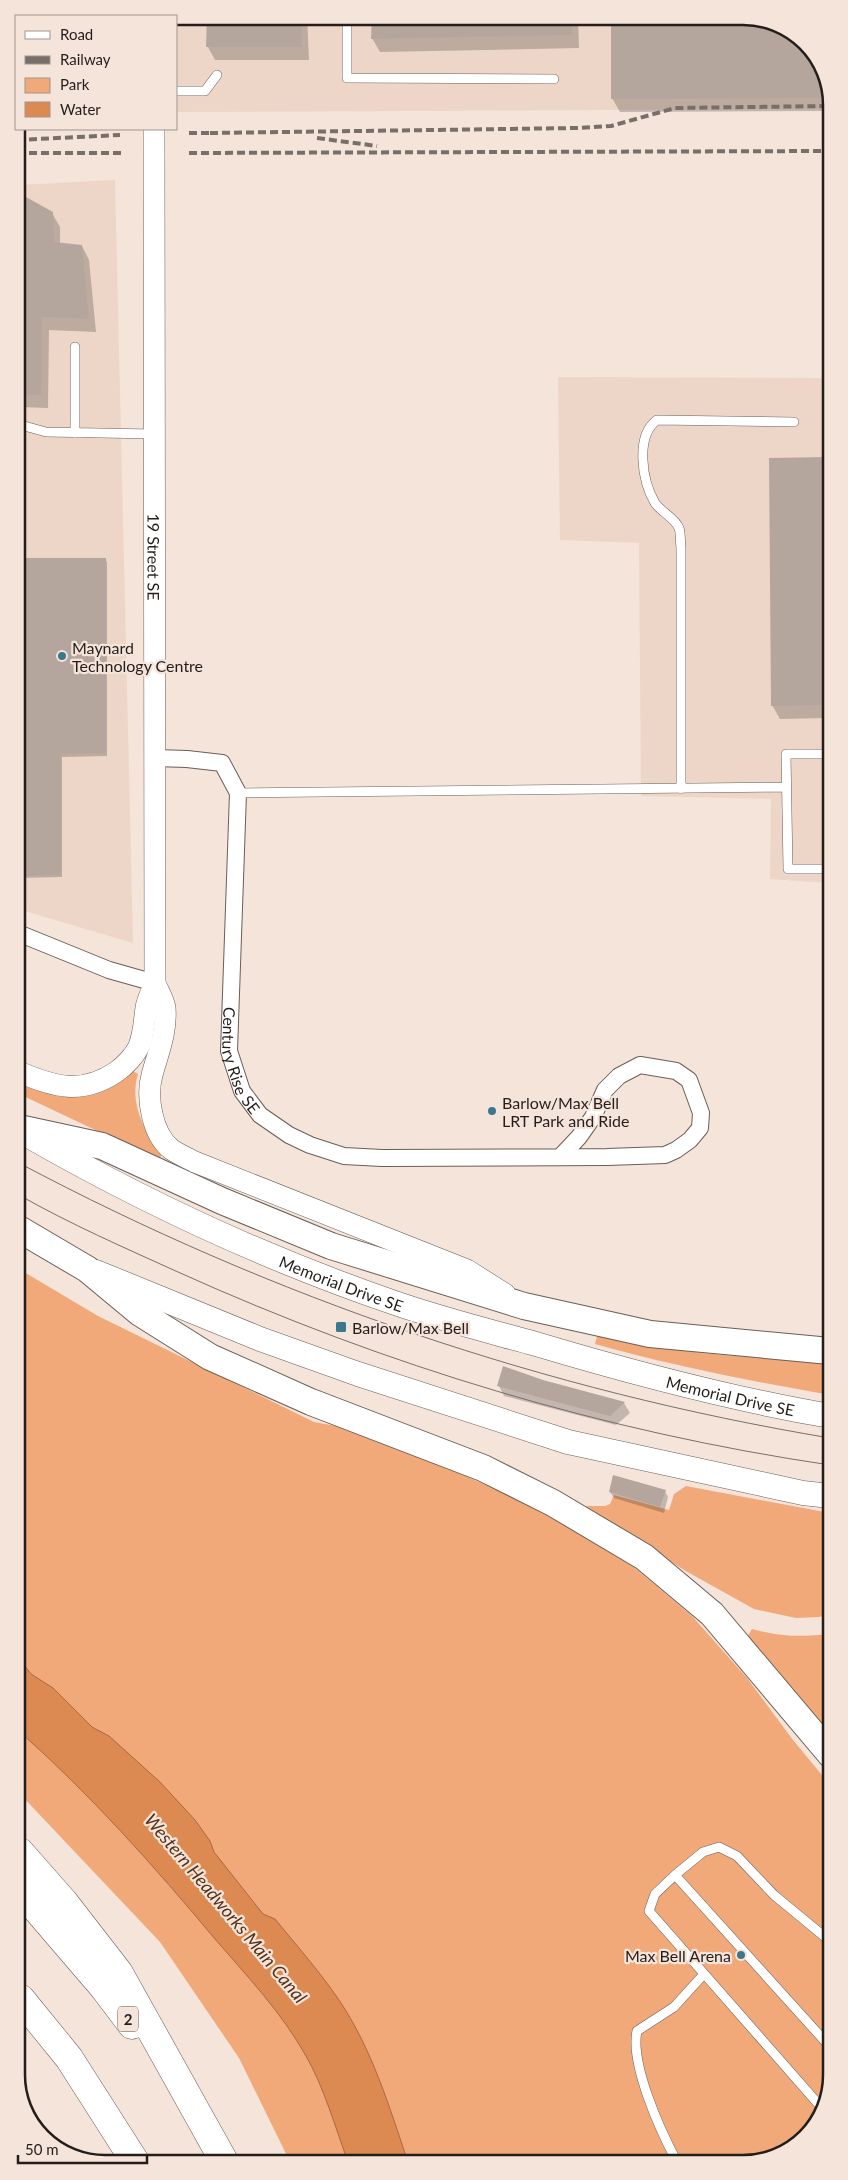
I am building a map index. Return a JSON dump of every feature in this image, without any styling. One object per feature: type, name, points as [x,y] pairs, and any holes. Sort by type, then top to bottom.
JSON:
[{"type":"highway","points":[[25,1858],[64,1902],[119,1973],[221,2155]]},
{"type":"highway","name":"2","points":[[25,1895],[50,1922],[130,2022],[163,2071],[211,2155]]},
{"type":"highway","points":[[25,2004],[68,2058],[131,2155]]},
{"type":"main road","points":[[25,1131],[102,1146],[222,1201],[331,1246],[412,1273],[524,1306],[650,1334],[823,1350]]},
{"type":"main road","name":"Memorial Drive SE","points":[[25,1133],[135,1193],[200,1223],[291,1263],[395,1303],[619,1369],[823,1415]]},
{"type":"main road","points":[[25,1232],[88,1269],[269,1342],[358,1374],[568,1442],[803,1493],[823,1495]]},
{"type":"main road","points":[[88,1269],[140,1314],[210,1357],[311,1402],[483,1468],[553,1503],[644,1557],[712,1614],[823,1746]]},
{"type":"street","name":"19 Street SE","points":[[154,130],[155,983]]},
{"type":"street","name":"Century Rise SE","points":[[155,758],[222,763],[238,793],[230,1051],[242,1091],[260,1114],[289,1135],[310,1145],[344,1156],[382,1158],[665,1155],[690,1140],[700,1128],[701,1113],[689,1080],[676,1071],[640,1065],[619,1076],[605,1090],[593,1117],[579,1137],[560,1156]]},
{"type":"street","points":[[25,935],[109,970],[155,983]]},
{"type":"street","points":[[25,1075],[45,1083],[75,1087],[103,1081],[122,1068],[138,1049],[144,1033],[146,1006],[155,983]]},
{"type":"street","points":[[155,983],[165,1007],[164,1034],[161,1051],[152,1076],[149,1103],[156,1127],[170,1148],[195,1162],[466,1270],[524,1306]]},
{"type":"lane","points":[[347,25],[348,78],[554,79]]},
{"type":"lane","points":[[178,91],[205,91],[217,75]]},
{"type":"lane","points":[[75,347],[75,433]]},
{"type":"lane","points":[[681,788],[681,548],[679,528],[656,504],[646,486],[643,448],[649,425],[657,420],[794,422]]},
{"type":"lane","points":[[25,426],[46,432],[155,434]]},
{"type":"lane","points":[[823,754],[786,754],[788,869],[823,869]]},
{"type":"lane","points":[[238,793],[786,787]]},
{"type":"lane","points":[[818,2103],[649,1910],[655,1894],[675,1875],[703,1852],[719,1847],[737,1856],[774,1895],[823,1935]]},
{"type":"lane","points":[[675,1875],[823,2039]]},
{"type":"lane","points":[[673,2155],[666,2141],[638,2066],[635,2038],[637,2031],[674,2007],[704,1974]]},
{"type":"shaded area","points":[[178,25],[748,25],[774,31],[800,48],[810,60],[819,79],[823,109],[178,112]]},
{"type":"shaded area","points":[[115,180],[133,943],[25,911],[25,185]]},
{"type":"shaded area","points":[[558,377],[823,378],[823,883],[770,879],[771,799],[641,796],[639,543],[560,540]]},
{"type":"green space","points":[[132,1070],[138,1074],[135,1095],[140,1116],[149,1136],[162,1154],[159,1160],[25,1097],[25,1081]]},
{"type":"green space","points":[[25,1273],[98,1316],[314,1422],[364,1431],[533,1506],[630,1564],[692,1616],[747,1678],[793,1740],[823,1776],[823,2075],[821,2091],[819,2101],[807,2124],[788,2142],[769,2151],[743,2155],[287,2155],[239,2058],[160,1942],[25,1799]]},
{"type":"green space","points":[[597,1336],[701,1353],[823,1363],[823,1394],[712,1372],[595,1344]]},
{"type":"green space","points":[[686,1486],[823,1512],[823,1616],[796,1618],[754,1609],[684,1570],[585,1506],[605,1506],[610,1504],[614,1495],[669,1510],[674,1494]]},
{"type":"green space","points":[[752,1629],[791,1636],[823,1635],[823,1732],[747,1637]]},
{"type":"water","name":"Western Headworks Main Canal","points":[[25,1666],[31,1674],[53,1688],[92,1727],[109,1736],[160,1782],[195,1820],[210,1841],[214,1852],[263,1914],[275,1919],[324,1979],[351,2019],[361,2038],[387,2099],[406,2155],[346,2155],[318,2080],[297,2040],[275,2010],[169,1885],[97,1806],[25,1737]]},
{"type":"building","points":[[207,25],[301,25],[302,47],[206,47]]},
{"type":"building","points":[[372,25],[572,25],[572,35],[371,39]]},
{"type":"building","points":[[611,25],[748,25],[774,31],[792,41],[810,60],[819,79],[822,98],[611,99]]},
{"type":"building","points":[[25,196],[53,212],[54,242],[82,245],[89,319],[42,317],[41,395],[25,394]]},
{"type":"building","points":[[823,457],[823,705],[771,706],[769,458]]},
{"type":"building","name":"Maynard Technology Centre","points":[[25,558],[106,558],[106,753],[61,754],[61,875],[25,876]]},
{"type":"building","name":"Barlow/Max Bell","points":[[503,1366],[543,1380],[625,1402],[610,1416],[497,1386]]},
{"type":"building","points":[[613,1475],[666,1490],[660,1507],[609,1492]]},
{"type":"tram line","points":[[25,1166],[115,1212],[213,1256],[313,1297],[414,1334],[516,1366],[620,1394],[724,1418],[823,1437]]},
{"type":"tram line","points":[[25,1198],[98,1235],[257,1306],[416,1366],[580,1414],[662,1434],[823,1464]]},
{"type":"railway","points":[[210,133],[579,128],[611,126],[675,108],[823,106]]},
{"type":"railway","points":[[189,133],[217,133]]},
{"type":"railway","points":[[25,140],[120,135]]},
{"type":"railway","points":[[317,138],[377,146]]},
{"type":"railway","points":[[189,153],[823,151]]},
{"type":"railway","points":[[25,153],[122,153]]},
{"type":"place","name":"Maynard Technology Centre","points":[[62,656]]},
{"type":"place","name":"Barlow/Max Bell LRT Park and Ride","points":[[492,1111]]},
{"type":"place","name":"Barlow/Max Bell","points":[[341,1327]]},
{"type":"place","name":"Max Bell Arena","points":[[741,1955]]}]
